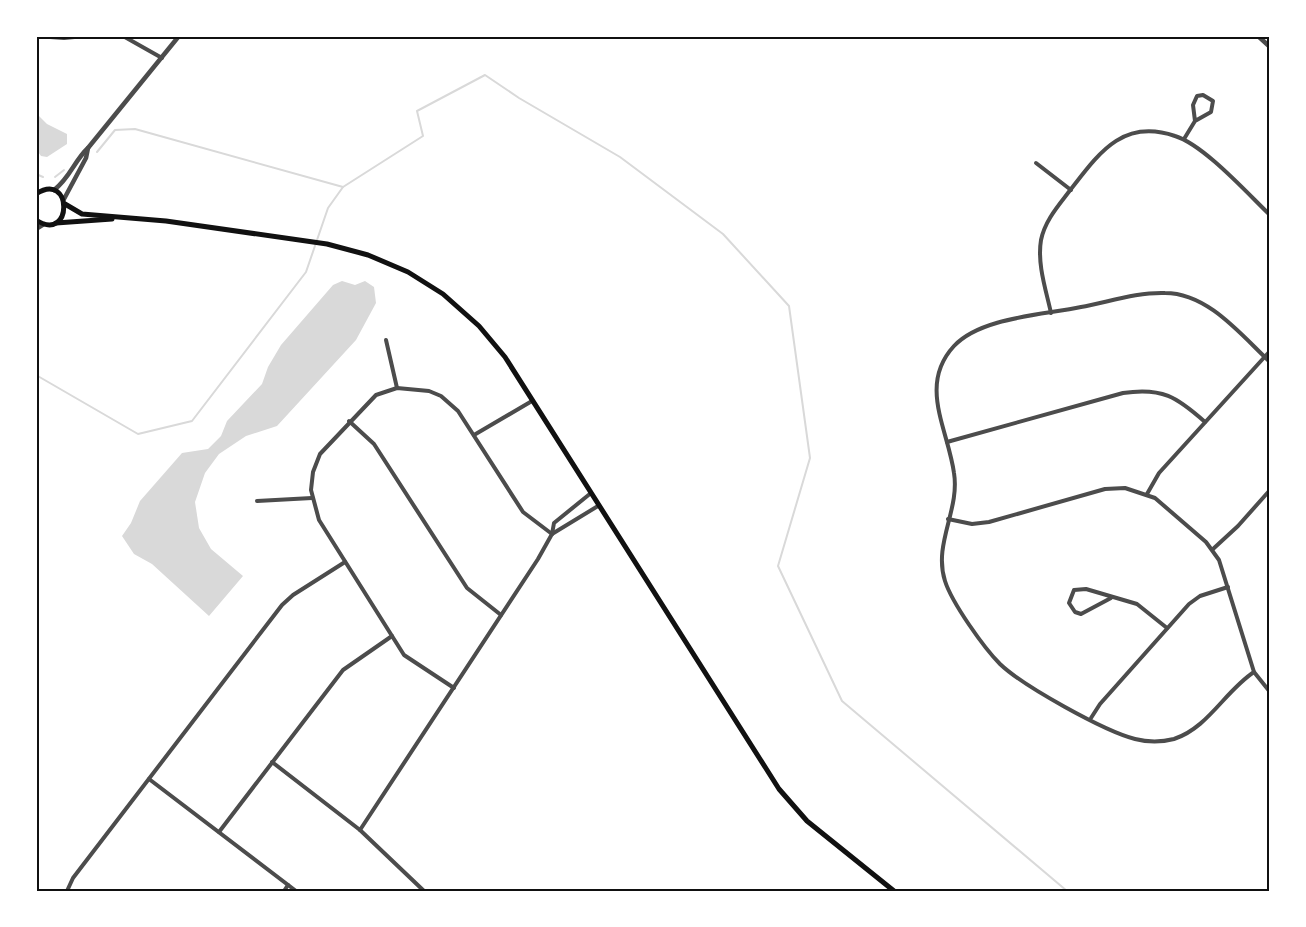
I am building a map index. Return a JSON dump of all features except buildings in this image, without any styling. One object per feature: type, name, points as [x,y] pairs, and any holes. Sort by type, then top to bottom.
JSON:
[{"type":"main road","points":[[36,194],[44,190],[54,190],[64,202],[82,214],[114,219]]},
{"type":"main road","points":[[54,223],[62,217],[64,202]]},
{"type":"main road","points":[[36,220],[44,224],[114,219],[166,221],[327,244],[349,248],[392,264],[443,294],[493,341],[779,789],[807,821],[894,891]]},
{"type":"street","points":[[36,36],[64,38],[85,36]]},
{"type":"street","points":[[123,36],[163,58]]},
{"type":"street","points":[[54,190],[67,180],[79,156],[179,36]]},
{"type":"street","points":[[1258,36],[1270,47]]},
{"type":"street","points":[[1184,140],[1195,121],[1211,112],[1214,106],[1209,97],[1197,96],[1193,105],[1195,121]]},
{"type":"street","points":[[1051,313],[1041,259],[1041,241],[1047,223],[1097,155],[1110,143],[1125,136],[1153,131],[1184,140],[1270,215]]},
{"type":"street","points":[[64,202],[86,158],[88,148]]},
{"type":"street","points":[[1036,163],[1071,190]]},
{"type":"street","points":[[36,229],[44,224]]},
{"type":"street","points":[[1254,672],[1236,686],[1198,726],[1175,738],[1151,742],[1134,739],[1023,682],[986,648],[945,582],[942,545],[955,475],[938,416],[936,388],[939,371],[954,346],[988,325],[1145,295],[1176,294],[1204,304],[1270,362]]},
{"type":"street","points":[[386,340],[397,388]]},
{"type":"street","points":[[1147,494],[1159,473],[1270,351]]},
{"type":"street","points":[[454,688],[410,660],[392,636],[319,520],[312,498],[312,479],[316,462],[324,448],[376,395],[397,388],[417,388],[441,396],[458,411],[523,512],[552,534]]},
{"type":"street","points":[[947,442],[1140,390],[1154,391],[1177,399],[1205,422]]},
{"type":"street","points":[[474,435],[531,401]]},
{"type":"street","points":[[349,421],[374,444],[466,588],[501,615]]},
{"type":"street","points":[[948,519],[972,524],[989,522],[1105,489],[1125,488],[1147,494],[1162,502],[1212,549],[1228,587],[1254,672],[1270,692]]},
{"type":"street","points":[[1212,549],[1238,526],[1270,490]]},
{"type":"street","points":[[360,830],[501,615],[552,534],[558,519],[591,493]]},
{"type":"street","points":[[257,501],[312,498]]},
{"type":"street","points":[[552,534],[598,506]]},
{"type":"street","points":[[67,891],[73,878],[282,605],[293,595],[345,562]]},
{"type":"street","points":[[1091,718],[1100,704],[1167,628],[1200,596],[1228,587]]},
{"type":"street","points":[[1111,598],[1081,614],[1074,612],[1069,603],[1072,592],[1078,588],[1137,604],[1167,628]]},
{"type":"street","points":[[219,832],[343,670],[392,636]]},
{"type":"street","points":[[272,762],[360,830],[424,891]]},
{"type":"street","points":[[149,779],[296,891]]},
{"type":"street","points":[[284,891],[288,885]]},
{"type":"shaded area","points":[[36,113],[47,124],[67,134],[67,144],[47,157],[41,156],[36,149]]},
{"type":"shaded area","points":[[342,281],[355,285],[365,281],[374,287],[376,303],[356,340],[277,426],[246,436],[219,454],[205,473],[195,502],[199,528],[211,549],[243,576],[209,616],[152,564],[134,554],[122,536],[131,523],[140,501],[182,453],[208,449],[221,436],[227,421],[262,384],[268,367],[281,345],[333,285]]},
{"type":"waterway","points":[[36,375],[138,434],[192,421],[306,272],[328,208],[343,187],[423,136],[417,111],[485,75],[519,98],[620,157],[723,234],[789,306],[810,458],[778,566],[842,701],[1067,891]]},
{"type":"waterway","points":[[97,152],[115,130],[135,129],[343,187]]},
{"type":"waterway","points":[[55,177],[64,170]]},
{"type":"waterway","points":[[36,174],[43,177]]}]
